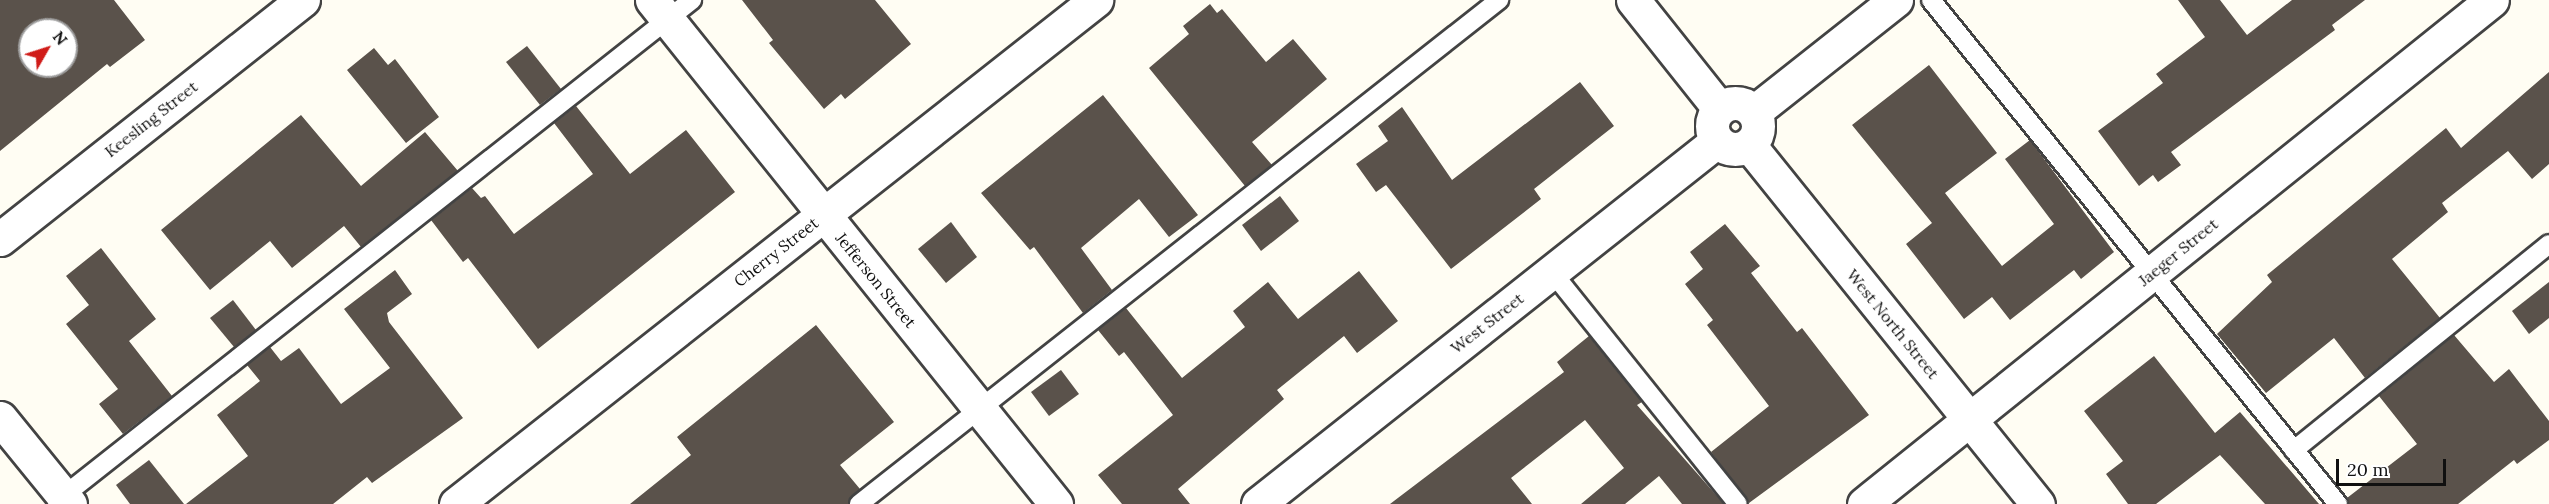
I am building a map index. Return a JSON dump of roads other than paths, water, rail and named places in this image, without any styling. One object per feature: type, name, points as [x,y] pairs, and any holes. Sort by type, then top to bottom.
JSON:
[{"type":"street","name":"Keesling Street","points":[[0,239],[303,0]]},
{"type":"street","name":"Cherry Street","points":[[456,504],[1096,0]]},
{"type":"street","points":[[1632,0],[1719,108]]},
{"type":"street","points":[[1754,112],[1896,0]]},
{"type":"street","name":"Jaeger Street","points":[[1864,504],[2492,0]]},
{"type":"street","name":"Jefferson Street","points":[[670,6],[824,214],[1056,504]]},
{"type":"street","points":[[1735,102],[1754,112],[1759,126],[1749,145],[1732,149],[1717,141],[1712,120],[1719,108],[1735,102]]},
{"type":"street","name":"West Street","points":[[1258,504],[1717,141]]},
{"type":"street","name":"West North Street","points":[[1749,145],[2038,504]]},
{"type":"street","points":[[0,418],[62,501]]},
{"type":"lane","points":[[859,504],[1499,0]]},
{"type":"lane","points":[[1931,0],[2338,504]]},
{"type":"lane","points":[[62,501],[670,6]]},
{"type":"lane","points":[[2294,450],[2549,244]]},
{"type":"lane","points":[[1552,272],[1738,504]]}]
